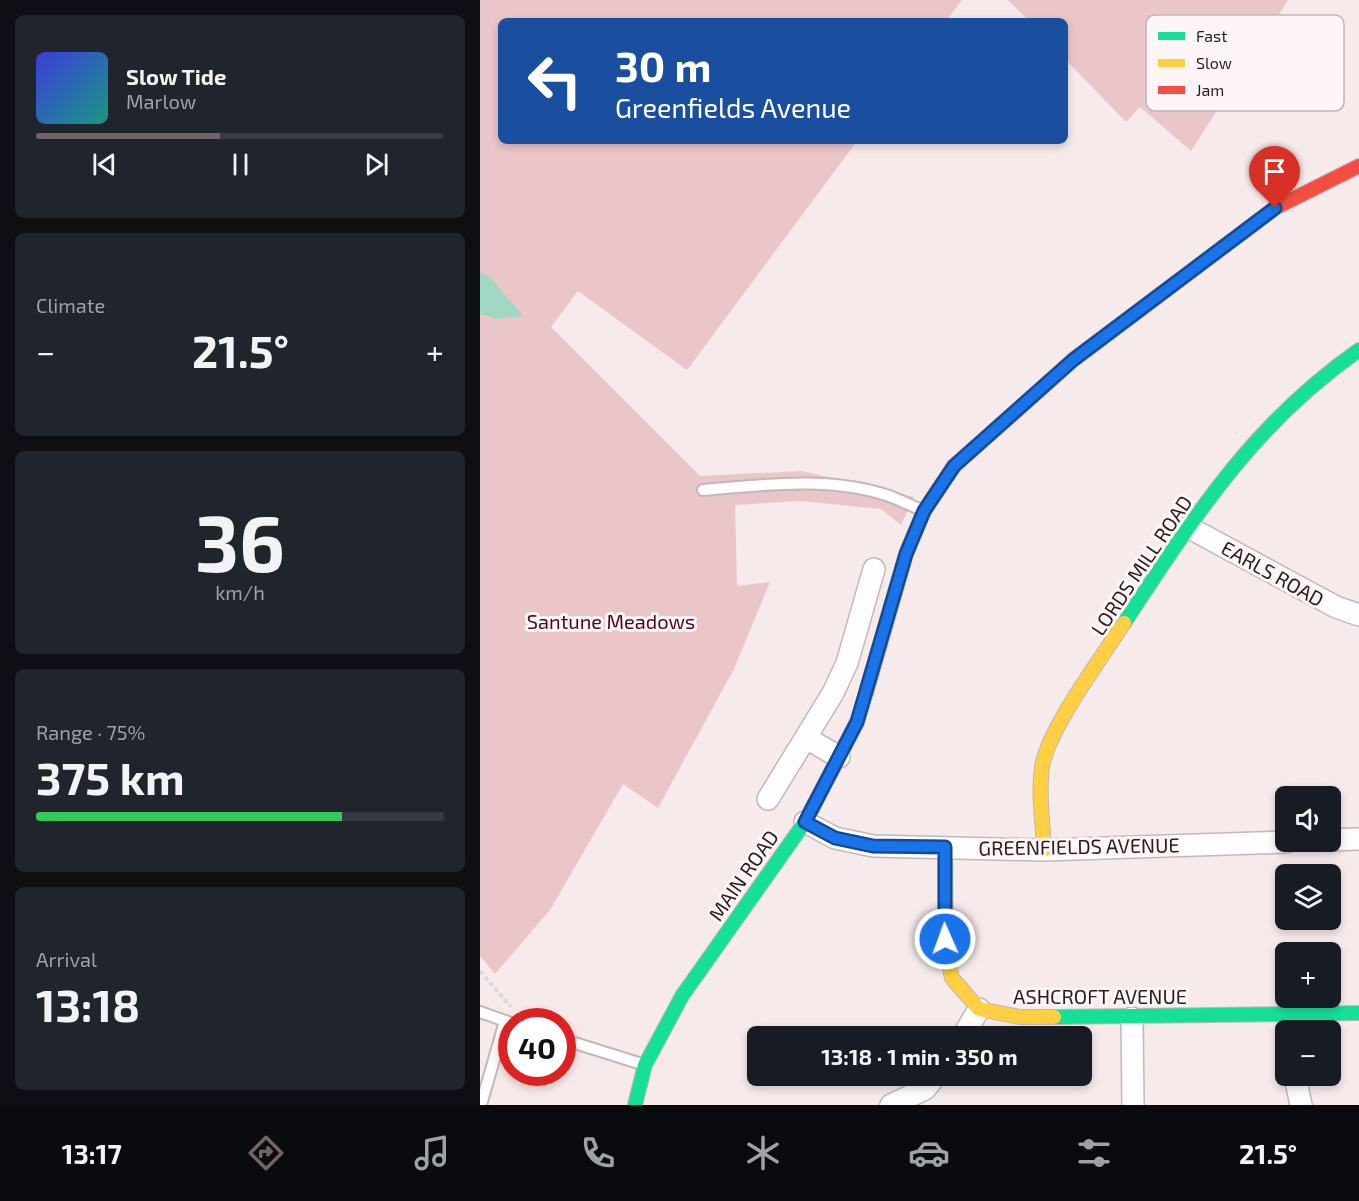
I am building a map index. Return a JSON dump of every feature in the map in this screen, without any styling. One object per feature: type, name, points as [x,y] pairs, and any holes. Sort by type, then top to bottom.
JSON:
[{"type":"street","name":"MAIN ROAD","points":[[635,1105],[645,1065],[682,996],[805,822],[857,722],[906,554],[924,511],[954,466],[1073,360],[1275,208],[1359,166]]},
{"type":"street","name":"LORDS MILL ROAD","points":[[1044,850],[1042,762],[1078,693],[1188,527],[1263,430],[1334,365],[1359,350]]},
{"type":"street","name":"EARLS ROAD","points":[[1188,527],[1336,607],[1359,615]]},
{"type":"street","points":[[768,799],[834,693],[847,663],[865,580]]},
{"type":"street","points":[[806,738],[838,757]]},
{"type":"street","name":"GREENFIELDS AVENUE","points":[[805,822],[835,838],[873,846],[1044,850],[1275,842]]},
{"type":"street","points":[[1341,840],[1359,839]]},
{"type":"street","points":[[945,847],[946,953],[952,978],[979,1009],[969,1026]]},
{"type":"street","name":"ASHCROFT AVENUE","points":[[979,1009],[1020,1017],[1275,1022]]},
{"type":"street","name":"ASHCROFT AVENUE","points":[[1302,1020],[1359,1013]]},
{"type":"street","points":[[1132,1018],[1133,1105]]},
{"type":"street","points":[[891,1105],[927,1086]]},
{"type":"street","points":[[1297,1086],[1300,1105]]},
{"type":"lane","points":[[703,490],[781,484],[836,486],[884,494],[924,511]]},
{"type":"lane","points":[[480,1012],[498,1016]]},
{"type":"lane","points":[[576,1043],[645,1065]]},
{"type":"lane","points":[[481,1105],[498,1056]]},
{"type":"path","points":[[480,970],[504,1008]]},
{"type":"green space","name":"Santune Meadows","points":[[480,0],[962,0],[948,18],[498,18],[498,144],[855,144],[687,370],[578,291],[551,327],[700,476],[802,471],[914,497],[901,525],[881,509],[801,501],[735,505],[737,586],[770,582],[734,669],[658,808],[623,784],[550,910],[495,974],[480,956]]},
{"type":"green space","points":[[1008,0],[1288,0],[1278,15],[1146,15],[1146,111],[1217,111],[1191,151],[1140,107],[1126,122],[1068,62],[1068,18],[1026,18]]},
{"type":"shaded area","points":[[480,272],[492,279],[523,316],[497,319],[480,314]]},
{"type":"traffic: fast","points":[[1124,623],[1201,509],[1256,441],[1287,409],[1359,350]]},
{"type":"traffic: fast","points":[[635,1105],[645,1065],[682,996],[805,822],[857,722],[866,693]]},
{"type":"traffic: fast","points":[[1054,1017],[1359,1013]]},
{"type":"traffic: slow","points":[[1043,387],[1073,360],[1238,236]]},
{"type":"traffic: slow","points":[[1044,850],[1040,788],[1046,751],[1077,694],[1124,623]]},
{"type":"traffic: slow","points":[[945,847],[946,953],[952,978],[979,1009],[1020,1017],[1054,1017]]},
{"type":"traffic: jam","points":[[1238,236],[1275,208],[1359,166]]},
{"type":"traffic: jam","points":[[866,693],[906,554],[924,511],[954,466],[1043,387]]},
{"type":"route","points":[[945,939],[945,847],[873,846],[835,838],[805,822],[857,722],[906,554],[924,511],[954,466],[1073,360],[1275,208]]}]
